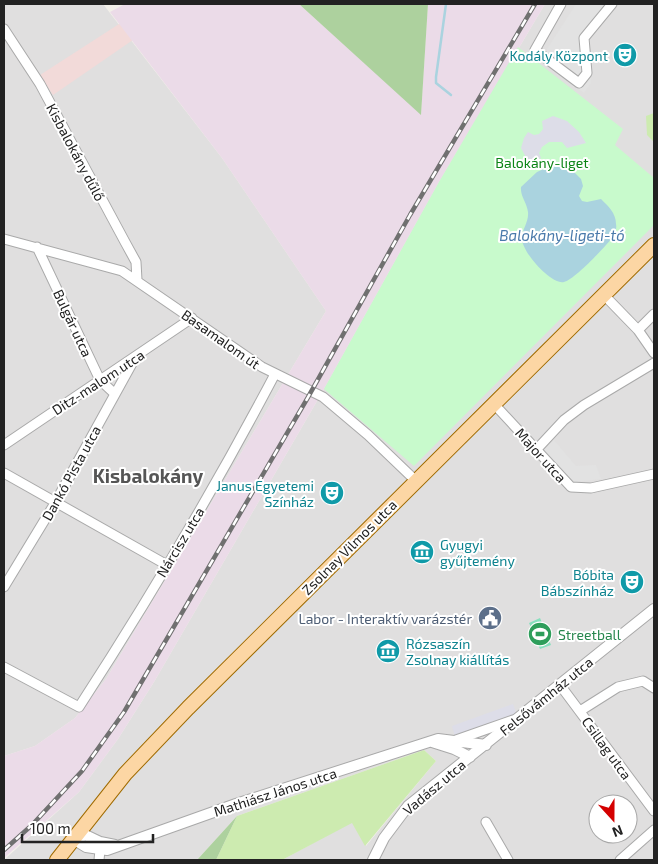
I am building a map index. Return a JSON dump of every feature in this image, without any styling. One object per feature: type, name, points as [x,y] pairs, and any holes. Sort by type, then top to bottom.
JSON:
[{"type":"main road","name":"Zsolnay Vilmos utca","points":[[57,860],[125,774],[188,708],[654,245]]},
{"type":"street","points":[[561,4],[535,50],[579,83],[587,73],[584,38],[612,4]]},
{"type":"street","name":"Kisbalokány dűlő","points":[[4,29],[40,84],[136,262],[137,280]]},
{"type":"street","name":"Basamalom út","points":[[4,239],[122,271],[275,374],[323,397],[368,435],[416,481]]},
{"type":"street","name":"Bulgár utca","points":[[37,247],[100,380],[115,394]]},
{"type":"street","points":[[604,295],[638,330],[654,352]]},
{"type":"street","points":[[638,330],[654,314]]},
{"type":"street","name":"Ditz-malom utca","points":[[4,444],[192,318]]},
{"type":"street","name":"Dankó Pista utca","points":[[4,587],[55,503],[135,358]]},
{"type":"street","points":[[536,450],[570,415],[654,363]]},
{"type":"street","name":"Nárcisz utca","points":[[4,667],[79,707],[167,566],[232,456],[275,374]]},
{"type":"street","name":"Major utca","points":[[494,404],[564,481],[575,488],[591,488],[654,474]]},
{"type":"street","points":[[4,473],[167,566]]},
{"type":"street","name":"Felsővámház utca","points":[[486,745],[654,609]]},
{"type":"street","points":[[580,711],[626,684],[643,681],[654,688]]},
{"type":"street","name":"Csillag utca","points":[[560,685],[654,811]]},
{"type":"street","name":"Mathiász János utca","points":[[456,740],[518,718]]},
{"type":"street","name":"Mathiász János utca","points":[[76,836],[80,844],[100,855],[122,845],[236,804],[429,741],[444,738],[486,745]]},
{"type":"street","points":[[429,741],[470,757]]},
{"type":"street","name":"Vadász utca","points":[[373,860],[384,838],[408,806],[486,745]]},
{"type":"street","points":[[445,746],[453,760],[453,770]]},
{"type":"street","points":[[486,822],[508,860]]},
{"type":"street","points":[[620,860],[654,830]]},
{"type":"street","points":[[76,836],[106,844],[122,845]]},
{"type":"shaded area","points":[[4,4],[103,4],[222,158],[326,311],[106,679],[75,718],[35,746],[4,756]]},
{"type":"shaded area","points":[[125,4],[299,4],[421,114],[428,4],[545,4],[439,182],[324,389],[154,682],[118,739],[79,792],[4,858],[4,756],[35,746],[75,718],[106,679],[326,311],[222,158],[110,12]]},
{"type":"shaded area","points":[[150,4],[146,31],[53,95],[40,75]]},
{"type":"shaded area","points":[[545,4],[654,4],[654,860],[282,860],[352,822],[366,846],[436,761],[424,750],[237,816],[197,860],[4,860],[79,792],[118,739],[154,682],[324,389],[439,182]]},
{"type":"shaded area","points":[[576,4],[616,4],[588,37],[591,83],[584,93],[546,65],[547,49]]},
{"type":"shaded area","points":[[553,116],[567,121],[579,132],[586,143],[567,148],[562,142],[549,142],[542,147],[539,153],[541,158],[530,165],[521,148],[524,138],[528,132],[534,135],[539,134],[543,129],[542,121]]},
{"type":"shaded area","points":[[554,440],[576,466],[596,465],[601,479],[575,482],[556,467],[542,452]]},
{"type":"shaded area","points":[[513,704],[518,718],[456,740],[452,726]]},
{"type":"green space","points":[[299,4],[428,4],[421,115]]},
{"type":"green space","name":"Balokány-liget","points":[[518,47],[623,129],[615,145],[654,178],[654,225],[414,466],[324,389],[439,182]]},
{"type":"green space","points":[[654,113],[654,142],[647,135],[646,116]]},
{"type":"green space","name":"Streetball","points":[[540,618],[551,645],[540,649],[529,623]]},
{"type":"green space","points":[[424,750],[436,761],[365,846],[352,823],[282,860],[216,860],[237,816]]},
{"type":"green space","points":[[237,816],[216,860],[197,860]]},
{"type":"water","name":"Balokány-ligeti-tó","points":[[557,163],[565,163],[581,179],[583,186],[579,196],[582,201],[587,202],[601,199],[609,207],[616,220],[616,231],[603,248],[582,270],[564,282],[558,282],[538,266],[526,251],[522,238],[528,212],[521,187],[537,172]]},
{"type":"waterway","points":[[446,4],[436,83],[451,95]]},
{"type":"railway","points":[[4,850],[32,825],[82,771],[124,712],[307,399],[410,215],[535,4]]},
{"type":"place","name":"Kodály Központ","points":[[625,55]]},
{"type":"place","name":"Janus Egyetemi Színház","points":[[332,493]]},
{"type":"place","name":"Gyugyi gyűjtemény","points":[[422,552]]},
{"type":"place","name":"Bóbita Bábszínház","points":[[632,582]]},
{"type":"place","name":"Labor - Interaktív varázstér","points":[[490,618]]},
{"type":"place","name":"Streetball","points":[[540,634]]},
{"type":"place","name":"Rózsaszín Zsolnay kiállítás","points":[[388,651]]},
{"type":"district","name":"Kisbalokány","points":[[148,475]]}]
